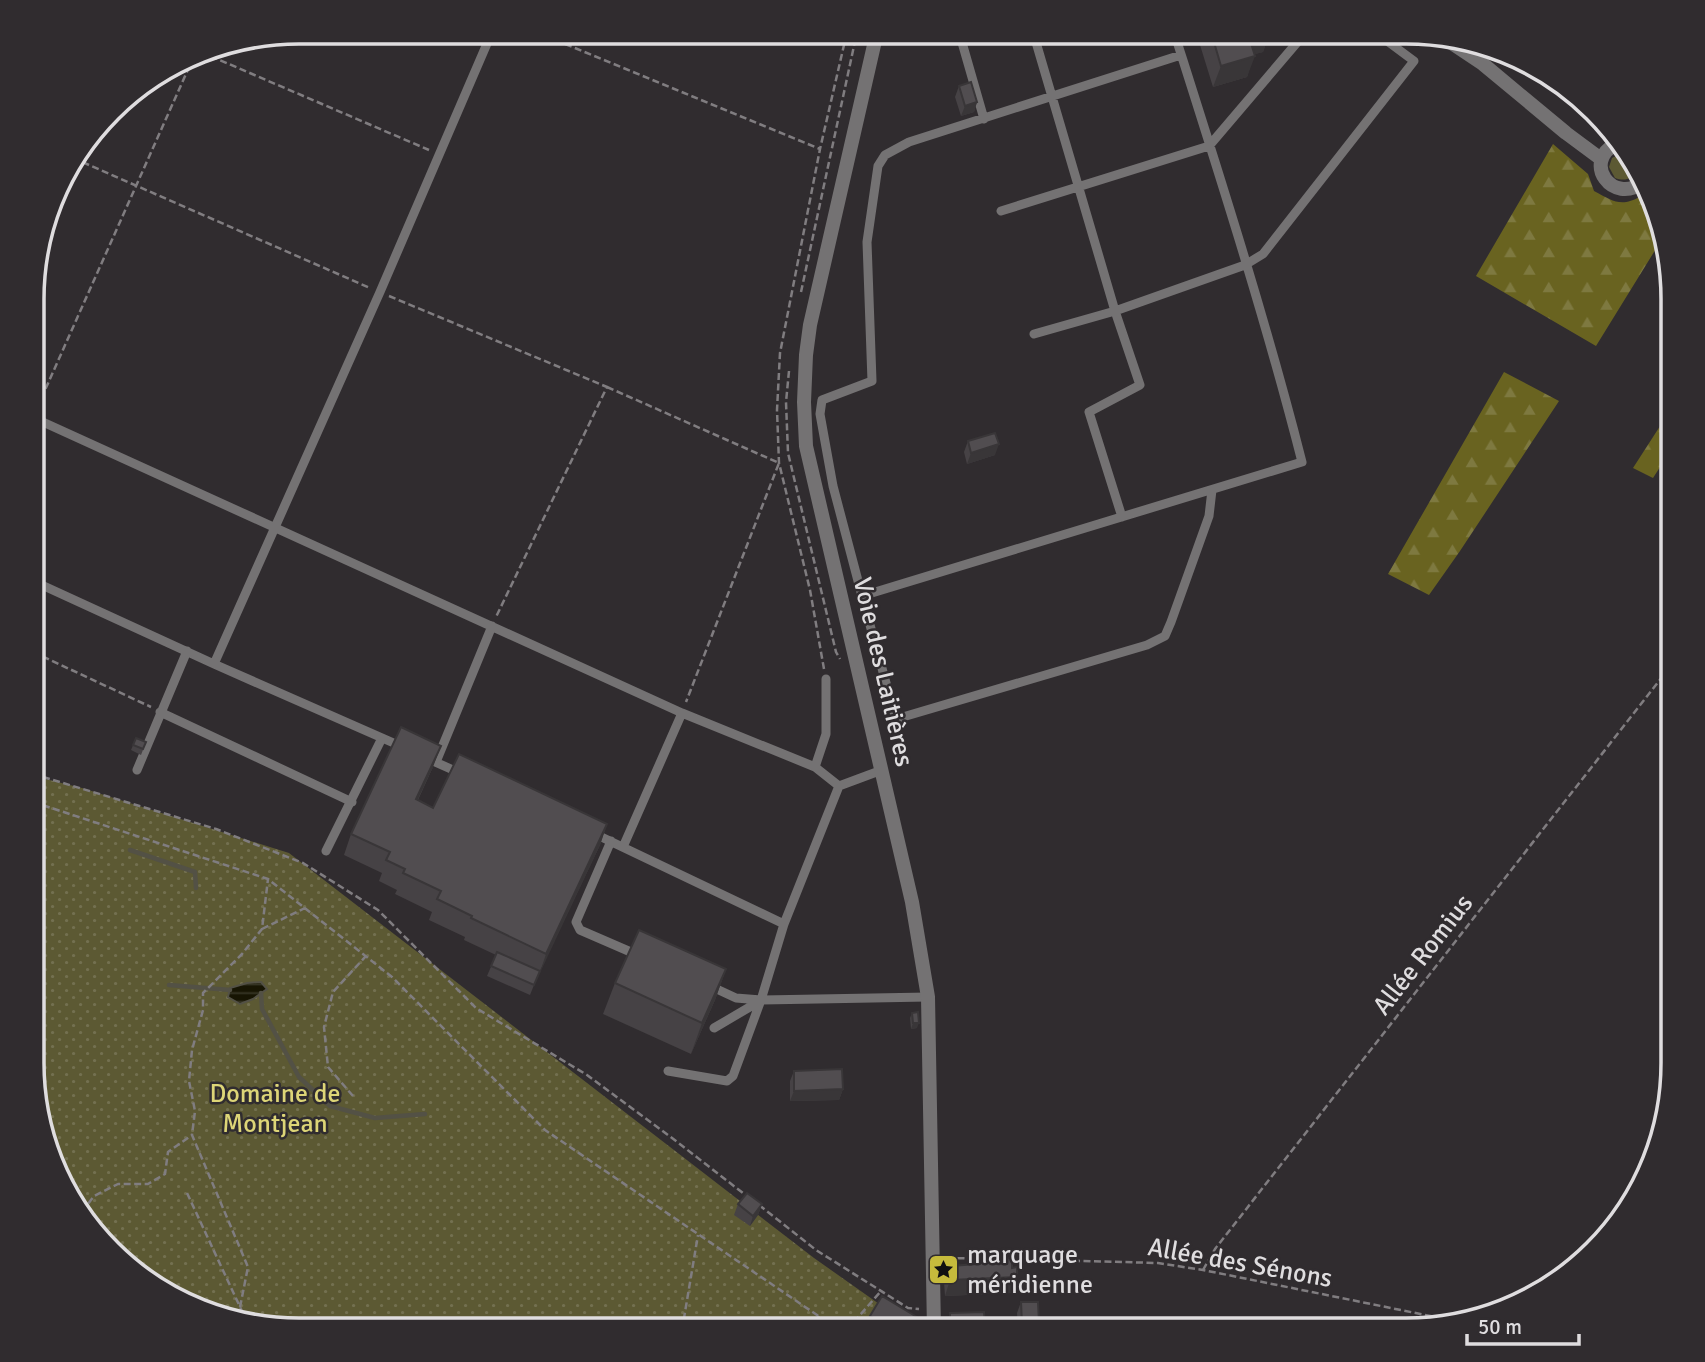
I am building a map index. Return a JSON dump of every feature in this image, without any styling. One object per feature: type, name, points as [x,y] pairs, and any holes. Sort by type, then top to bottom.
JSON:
[{"type":"street","name":"Voie des Laitières","points":[[874,44],[810,326],[803,402],[812,481],[912,902],[928,997],[933,1318]]},
{"type":"street","points":[[1462,50],[1601,159]]},
{"type":"street","points":[[1611,147],[1601,159],[1603,176],[1614,187],[1629,189],[1635,186]]},
{"type":"lane","points":[[214,664],[380,292],[487,44]]},
{"type":"lane","points":[[962,44],[984,119]]},
{"type":"lane","points":[[1036,44],[1115,311],[1140,386],[1089,412],[1122,517]]},
{"type":"lane","points":[[862,596],[1301,462],[1287,404],[1178,44]]},
{"type":"lane","points":[[1001,211],[1209,146],[1296,44]]},
{"type":"lane","points":[[1034,334],[1115,311],[1245,265],[1263,254],[1414,61],[1391,44]]},
{"type":"lane","points":[[1181,55],[909,142],[885,155],[878,166],[867,242],[872,381],[822,400],[820,414],[833,486],[896,719],[1147,645],[1165,636],[1209,516],[1212,490]]},
{"type":"lane","points":[[44,422],[682,713],[816,766],[839,786]]},
{"type":"lane","points":[[44,586],[473,779]]},
{"type":"lane","points":[[436,762],[492,626]]},
{"type":"lane","points":[[136,770],[187,651]]},
{"type":"lane","points":[[816,766],[826,734],[826,679]]},
{"type":"lane","points":[[160,712],[352,803]]},
{"type":"lane","points":[[623,847],[682,713]]},
{"type":"lane","points":[[327,851],[382,738]]},
{"type":"lane","points":[[668,1071],[727,1081],[733,1076],[761,1000],[784,924],[839,786],[881,770]]},
{"type":"lane","points":[[586,830],[784,924]]},
{"type":"lane","points":[[611,841],[576,922],[580,930],[652,961]]},
{"type":"lane","points":[[700,982],[736,998],[761,1000],[928,997]]},
{"type":"lane","points":[[714,1028],[761,1000]]},
{"type":"path","points":[[565,44],[820,149]]},
{"type":"path","points":[[215,58],[439,155]]},
{"type":"path","points":[[44,394],[188,69]]},
{"type":"path","points":[[83,163],[779,463],[682,713]]},
{"type":"path","points":[[492,626],[607,387]]},
{"type":"path","points":[[44,657],[160,712]]},
{"type":"path","name":"Allée Romius","points":[[1203,1270],[1215,1249],[1661,678]]},
{"type":"path","points":[[44,777],[215,829],[303,863],[378,910],[476,1008],[587,1075],[677,1141],[816,1250],[908,1308],[933,1311]]},
{"type":"path","points":[[44,806],[268,879],[391,977],[545,1129],[822,1318]]},
{"type":"path","points":[[262,929],[268,879]]},
{"type":"path","points":[[240,1307],[248,1267],[192,1135],[195,1111],[189,1081],[192,1050],[203,1010],[203,993],[242,954],[262,929],[305,908]]},
{"type":"path","points":[[353,1096],[328,1067],[324,1027],[333,992],[366,956]]},
{"type":"path","points":[[87,1205],[93,1196],[118,1184],[148,1184],[165,1174],[168,1152],[192,1135]]},
{"type":"path","points":[[187,1193],[242,1312]]},
{"type":"path","points":[[686,1318],[698,1235]]},
{"type":"path","name":"Allée des Sénons","points":[[933,1257],[1158,1263],[1434,1317]]},
{"type":"path","points":[[857,1318],[881,1291]]},
{"type":"green space","points":[[1553,144],[1588,174],[1594,191],[1617,202],[1628,202],[1640,197],[1656,249],[1596,346],[1476,276]]},
{"type":"green space","points":[[1617,155],[1631,178],[1624,180],[1615,178],[1609,167],[1612,158]]},
{"type":"green space","points":[[1504,372],[1559,401],[1429,595],[1388,574]]},
{"type":"green space","points":[[1661,425],[1661,466],[1653,478],[1633,468]]},
{"type":"green space","name":"Domaine de Montjean","points":[[44,779],[82,788],[289,853],[814,1258],[899,1318],[282,1318],[233,1310],[201,1299],[171,1284],[143,1266],[118,1244],[96,1219],[70,1176],[52,1129],[44,1080]]},
{"type":"shaded area","points":[[261,982],[267,989],[253,999],[240,1004],[228,997],[230,988]]},
{"type":"building","points":[[1215,44],[1251,44],[1255,56],[1221,66]]},
{"type":"building","points":[[971,82],[977,102],[965,106],[959,86]]},
{"type":"building","points":[[995,433],[999,444],[971,453],[968,441]]},
{"type":"building","points":[[401,727],[441,746],[416,799],[433,808],[459,754],[607,824],[546,954],[437,899],[441,891],[403,873],[405,869],[386,860],[390,852],[351,834]]},
{"type":"building","points":[[136,738],[146,742],[143,749],[133,745]]},
{"type":"building","points":[[639,930],[726,969],[702,1023],[615,983]]},
{"type":"building","points":[[497,952],[540,971],[534,985],[491,966]]},
{"type":"building","points":[[918,1012],[919,1023],[913,1023],[912,1013]]},
{"type":"building","points":[[842,1069],[843,1089],[794,1091],[794,1071]]},
{"type":"building","points":[[747,1193],[762,1204],[753,1216],[738,1204]]},
{"type":"building","points":[[1012,1258],[1012,1268],[1017,1267],[1017,1277],[950,1280],[950,1266],[977,1264],[977,1260]]},
{"type":"building","points":[[882,1296],[918,1318],[873,1318],[870,1316]]},
{"type":"building","points":[[1021,1302],[1038,1302],[1039,1318],[1022,1318]]},
{"type":"building","points":[[984,1312],[984,1318],[950,1318],[950,1313]]},
{"type":"waterway","points":[[130,850],[195,872],[196,888]]},
{"type":"waterway","points":[[169,985],[230,990]]},
{"type":"waterway","points":[[261,993],[262,1009],[299,1077],[330,1106],[375,1118],[425,1114]]},
{"type":"place","name":"marquage méridienne","points":[[944,1270]]}]
